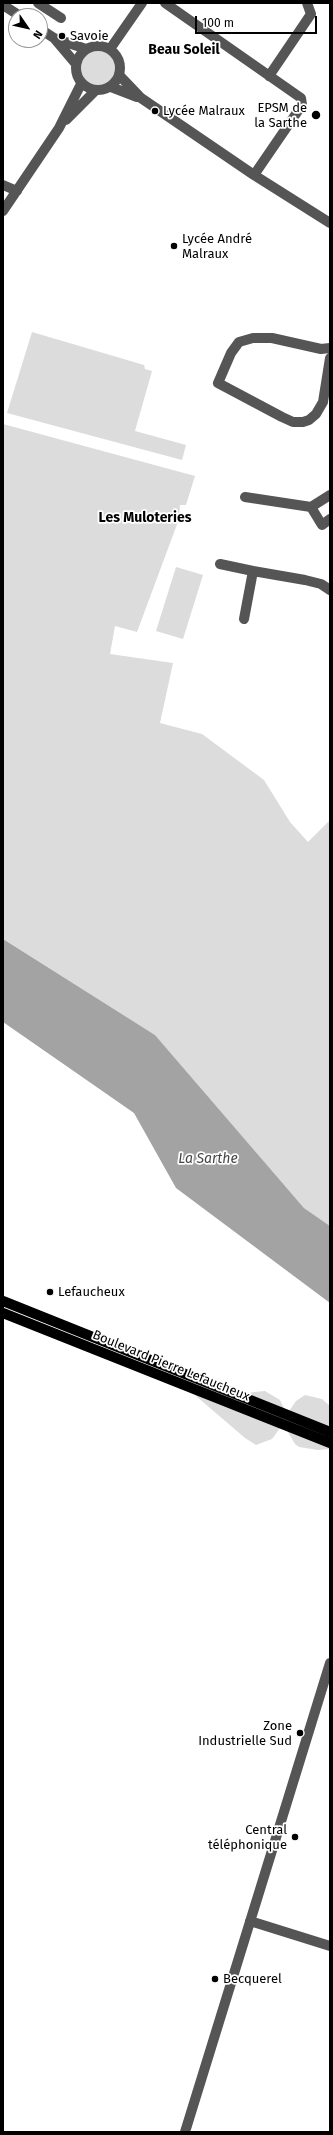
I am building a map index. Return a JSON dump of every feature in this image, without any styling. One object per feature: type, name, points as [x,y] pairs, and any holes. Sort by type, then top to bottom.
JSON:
[{"type":"main road","name":"Boulevard Pierre Lefaucheux","points":[[3,1301],[330,1432]]},
{"type":"main road","name":"Boulevard Pierre Lefaucheux","points":[[3,1313],[330,1444]]},
{"type":"main road","points":[[283,1424],[287,1414]]},
{"type":"street","points":[[38,3],[61,18]]},
{"type":"street","points":[[110,49],[142,3]]},
{"type":"street","points":[[165,3],[301,98],[302,105],[254,175]]},
{"type":"street","points":[[269,76],[311,14],[307,3]]},
{"type":"street","points":[[48,34],[54,38],[86,50]]},
{"type":"street","points":[[54,38],[76,64]]},
{"type":"street","points":[[99,46],[110,49],[119,60],[119,75],[111,87],[95,91],[81,84],[76,76],[76,64],[80,54],[86,50],[99,46]]},
{"type":"street","points":[[119,75],[141,98],[254,175],[330,223]]},
{"type":"street","points":[[3,211],[59,128],[81,84]]},
{"type":"street","points":[[111,87],[141,98]]},
{"type":"street","points":[[59,128],[95,91]]},
{"type":"street","points":[[3,185],[17,191]]},
{"type":"street","points":[[330,348],[321,349],[272,338],[253,338],[239,342],[231,353],[218,383],[282,417],[293,422],[303,422],[309,420],[316,414],[323,402],[330,358]]},
{"type":"street","points":[[245,497],[311,507],[330,495]]},
{"type":"street","points":[[311,507],[322,525],[330,519]]},
{"type":"street","points":[[220,564],[316,583],[330,590]]},
{"type":"street","points":[[244,618],[253,571]]},
{"type":"street","points":[[185,2132],[330,1663]]},
{"type":"street","points":[[250,1922],[330,1946]]},
{"type":"shaded area","points":[[102,51],[111,56],[115,62],[115,76],[111,82],[102,87],[94,87],[85,82],[81,76],[80,65],[85,56],[91,52]]},
{"type":"shaded area","points":[[32,332],[144,365],[145,369],[152,371],[135,431],[186,445],[182,460],[7,413]]},
{"type":"shaded area","points":[[3,424],[195,476],[186,505],[180,505],[179,519],[137,632],[115,626],[110,654],[173,663],[160,723],[202,734],[264,780],[290,822],[308,842],[330,820],[330,1226],[304,1208],[155,1035],[3,939]]},
{"type":"shaded area","points":[[176,567],[203,575],[183,639],[156,631]]},
{"type":"shaded area","points":[[182,1384],[283,1424],[272,1439],[256,1445],[245,1438]]},
{"type":"shaded area","points":[[265,1391],[280,1400],[287,1414],[296,1401],[305,1395],[322,1399],[330,1406],[330,1432],[235,1394]]},
{"type":"shaded area","points":[[283,1424],[330,1443],[330,1449],[318,1450],[299,1447],[295,1444]]},
{"type":"water","name":"La Sarthe","points":[[3,939],[155,1035],[304,1208],[330,1226],[330,1303],[176,1188],[134,1113],[3,1022]]},
{"type":"place","name":"Savoie","points":[[62,36]]},
{"type":"place","name":"Lycée Malraux","points":[[155,111]]},
{"type":"place","name":"EPSM de la Sarthe","points":[[316,115]]},
{"type":"place","name":"Lycée André Malraux","points":[[174,246]]},
{"type":"place","name":"Lefaucheux","points":[[50,1292]]},
{"type":"place","name":"Zone Industrielle Sud","points":[[300,1733]]},
{"type":"place","name":"Central téléphonique","points":[[295,1837]]},
{"type":"place","name":"Becquerel","points":[[215,1979]]},
{"type":"district","name":"Beau Soleil","points":[[184,50]]},
{"type":"district","name":"Les Muloteries","points":[[145,518]]}]
